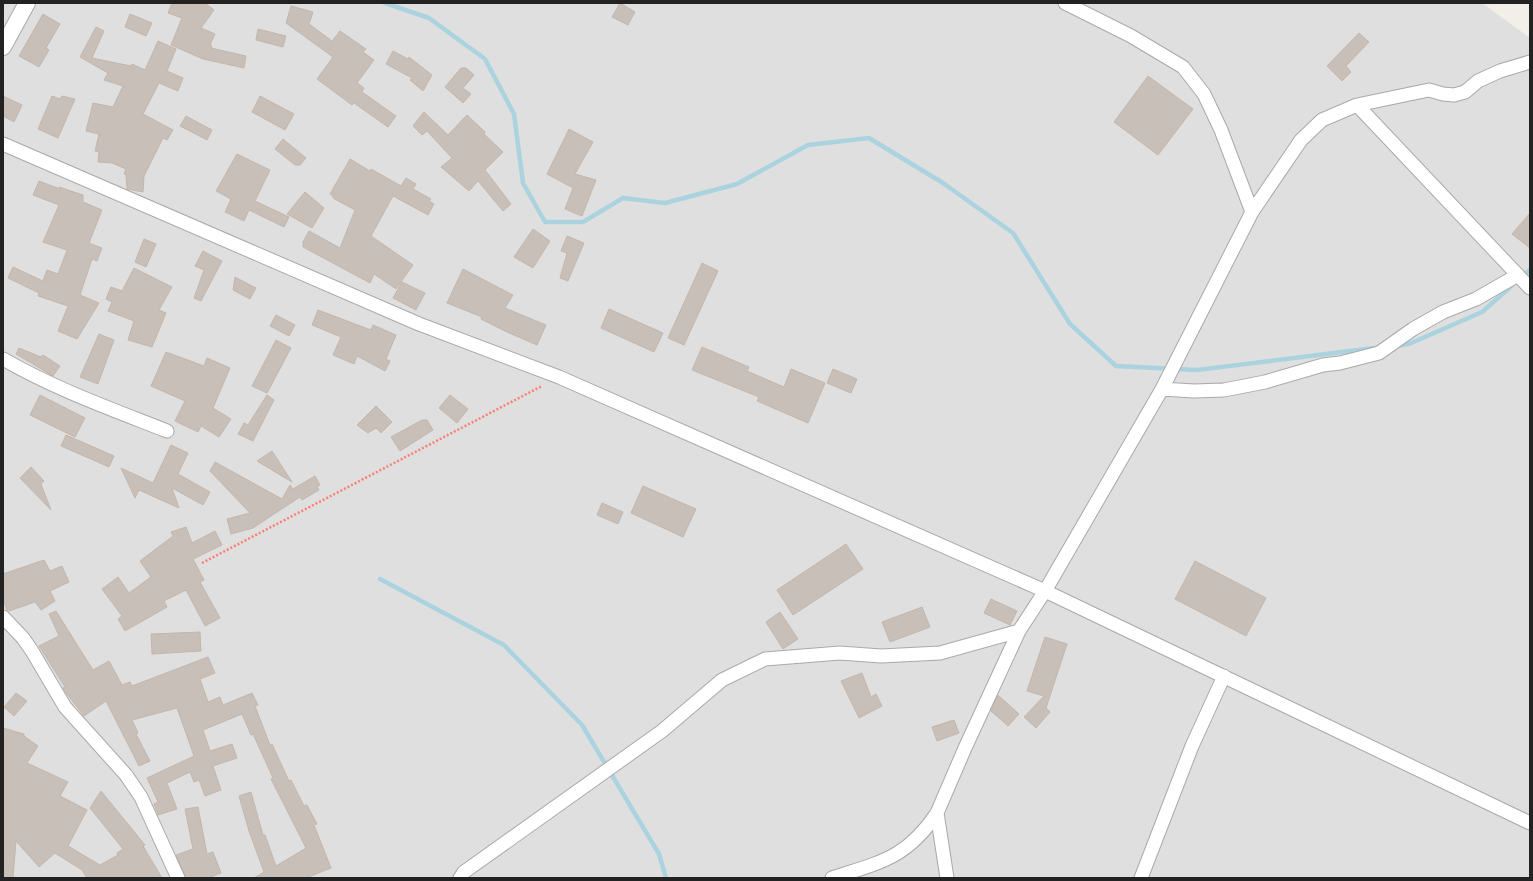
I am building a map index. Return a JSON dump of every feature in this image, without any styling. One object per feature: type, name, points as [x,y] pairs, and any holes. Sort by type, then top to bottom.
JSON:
[{"type":"street","points":[[3,47],[27,3]]},
{"type":"street","points":[[1065,3],[1132,36],[1183,67],[1204,94],[1221,130],[1252,212]]},
{"type":"street","points":[[832,878],[879,863],[905,849],[924,832],[937,813],[1019,631],[1045,591],[1162,389],[1252,212],[1301,140],[1322,120],[1357,105],[1429,90],[1444,94],[1465,92],[1478,81],[1500,71],[1530,62]]},
{"type":"street","points":[[1357,105],[1530,288]]},
{"type":"street","points":[[3,144],[419,324],[558,377],[1045,591],[1530,823]]},
{"type":"street","points":[[1162,389],[1194,391],[1224,390],[1265,382],[1322,365],[1340,363],[1379,353],[1413,329],[1443,312],[1476,299],[1518,275]]},
{"type":"street","points":[[3,359],[45,382],[81,398],[167,431]]},
{"type":"street","points":[[3,617],[23,638],[32,651],[65,707],[126,775],[141,797],[178,878]]},
{"type":"street","points":[[460,878],[464,872],[662,731],[722,680],[765,659],[840,653],[881,656],[940,653],[1019,631]]},
{"type":"street","points":[[1141,878],[1192,746],[1224,676]]},
{"type":"street","points":[[937,813],[947,878]]},
{"type":"path","points":[[202,563],[558,377]]},
{"type":"shaded area","points":[[3,3],[1482,3],[1530,38],[1530,878],[3,878]]},
{"type":"building","points":[[172,3],[205,3],[214,10],[201,28],[215,34],[210,45],[212,46],[211,48],[246,56],[244,68],[203,59],[171,45],[182,18],[168,13]]},
{"type":"building","points":[[620,3],[635,12],[628,25],[612,17]]},
{"type":"building","points":[[291,6],[313,12],[309,24],[332,41],[340,31],[366,49],[363,52],[374,60],[357,83],[364,88],[362,92],[396,116],[388,127],[354,103],[352,105],[317,79],[333,57],[286,23]]},
{"type":"building","points":[[43,14],[60,24],[46,48],[49,50],[39,67],[19,56]]},
{"type":"building","points":[[130,14],[152,23],[146,36],[125,27]]},
{"type":"building","points":[[96,27],[104,31],[92,58],[131,66],[132,64],[145,70],[158,41],[176,49],[167,71],[183,78],[178,91],[159,83],[143,114],[173,130],[167,140],[163,138],[144,176],[143,192],[127,189],[126,174],[124,174],[126,169],[112,163],[98,162],[99,152],[95,151],[99,134],[86,131],[93,103],[113,107],[123,86],[104,80],[108,73],[80,57]]},
{"type":"building","points":[[258,29],[286,36],[283,47],[256,40]]},
{"type":"building","points":[[1359,33],[1369,42],[1346,66],[1351,72],[1342,81],[1327,66]]},
{"type":"building","points":[[393,51],[408,59],[409,57],[432,75],[423,91],[410,80],[412,78],[386,64]]},
{"type":"building","points":[[461,68],[466,68],[474,75],[463,88],[471,94],[463,103],[445,87]]},
{"type":"building","points":[[1148,76],[1193,109],[1158,155],[1114,122]]},
{"type":"building","points":[[3,96],[22,105],[14,122],[3,116]]},
{"type":"building","points":[[52,96],[60,99],[62,96],[75,99],[58,138],[38,129]]},
{"type":"building","points":[[260,96],[294,114],[285,130],[252,112]]},
{"type":"building","points":[[424,112],[448,135],[467,115],[503,152],[485,170],[511,204],[503,211],[478,181],[469,191],[441,167],[452,158],[427,131],[422,135],[413,126]]},
{"type":"building","points":[[186,116],[212,130],[207,140],[180,126]]},
{"type":"building","points":[[569,129],[593,142],[575,174],[596,180],[582,216],[565,209],[573,188],[547,174]]},
{"type":"building","points":[[283,139],[306,158],[300,165],[295,165],[275,149]]},
{"type":"building","points":[[237,154],[270,170],[255,201],[289,217],[284,227],[249,210],[244,221],[225,212],[231,199],[216,191]]},
{"type":"building","points":[[350,159],[370,171],[371,169],[401,186],[406,178],[416,184],[413,189],[431,199],[429,201],[434,204],[428,215],[393,196],[371,236],[413,265],[396,289],[374,274],[370,283],[303,247],[303,242],[309,231],[340,248],[355,210],[333,198],[330,194]]},
{"type":"building","points":[[39,181],[60,189],[59,187],[83,195],[83,202],[102,210],[89,243],[102,248],[97,261],[92,259],[80,295],[99,303],[77,339],[58,331],[68,306],[38,296],[39,293],[8,278],[13,267],[43,281],[47,270],[58,274],[67,250],[43,242],[59,205],[33,195]]},
{"type":"building","points":[[305,192],[324,208],[312,228],[287,214]]},
{"type":"building","points":[[1530,213],[1530,248],[1512,234]]},
{"type":"building","points":[[533,229],[550,241],[533,268],[514,257]]},
{"type":"building","points":[[567,236],[584,243],[568,281],[560,278],[567,253],[561,251]]},
{"type":"building","points":[[144,239],[156,244],[146,267],[135,262]]},
{"type":"building","points":[[203,251],[222,261],[201,301],[194,298],[204,270],[195,266]]},
{"type":"building","points":[[702,263],[718,271],[684,345],[668,338]]},
{"type":"building","points":[[134,268],[172,287],[159,310],[166,313],[152,347],[128,340],[134,321],[108,311],[112,302],[106,299],[111,287],[122,291]]},
{"type":"building","points":[[463,269],[513,295],[505,308],[546,325],[537,345],[481,319],[482,317],[447,303]]},
{"type":"building","points":[[235,277],[256,288],[250,299],[233,290]]},
{"type":"building","points":[[402,282],[425,293],[416,310],[393,298]]},
{"type":"building","points":[[609,309],[663,333],[654,352],[601,328]]},
{"type":"building","points":[[318,310],[371,330],[373,325],[396,335],[386,359],[390,361],[385,371],[357,356],[354,364],[333,355],[341,337],[312,325]]},
{"type":"building","points":[[276,315],[295,325],[289,336],[270,326]]},
{"type":"building","points":[[99,334],[114,340],[98,384],[80,377]]},
{"type":"building","points":[[276,340],[291,348],[267,393],[252,386]]},
{"type":"building","points":[[702,347],[749,367],[747,371],[784,387],[791,369],[825,383],[808,423],[757,401],[759,397],[692,370]]},
{"type":"building","points":[[19,348],[41,357],[43,355],[60,366],[53,376],[16,354]]},
{"type":"building","points":[[166,352],[204,366],[207,358],[230,368],[213,408],[231,419],[219,437],[201,426],[198,432],[175,421],[185,401],[151,386]]},
{"type":"building","points":[[833,369],[857,379],[851,393],[827,383]]},
{"type":"building","points":[[40,395],[85,418],[75,437],[30,415]]},
{"type":"building","points":[[267,395],[274,400],[253,441],[238,434],[244,423],[248,425]]},
{"type":"building","points":[[450,395],[468,409],[457,423],[439,408]]},
{"type":"building","points":[[376,406],[392,422],[381,433],[376,428],[368,433],[357,425]]},
{"type":"building","points":[[422,420],[427,420],[433,430],[400,451],[391,437]]},
{"type":"building","points":[[66,435],[114,456],[109,467],[61,446]]},
{"type":"building","points":[[171,445],[188,453],[178,474],[210,492],[203,505],[172,488],[179,508],[139,490],[135,498],[121,468],[153,483]]},
{"type":"building","points":[[272,451],[292,482],[257,461]]},
{"type":"building","points":[[215,462],[282,499],[290,485],[293,489],[315,476],[320,485],[317,487],[319,490],[302,500],[300,497],[253,528],[231,534],[227,519],[250,513],[210,471]]},
{"type":"building","points":[[31,467],[44,481],[41,484],[51,510],[20,478]]},
{"type":"building","points":[[643,486],[696,509],[683,537],[631,513]]},
{"type":"building","points":[[602,503],[623,512],[618,524],[597,515]]},
{"type":"building","points":[[186,527],[192,543],[215,531],[222,545],[193,559],[204,580],[200,582],[220,618],[205,626],[186,590],[164,601],[167,607],[125,631],[118,619],[122,616],[102,589],[118,577],[129,593],[151,577],[140,561],[173,536],[171,532]]},
{"type":"building","points":[[846,544],[863,569],[793,615],[777,590]]},
{"type":"building","points":[[44,560],[50,571],[62,566],[69,582],[50,591],[55,601],[41,610],[35,602],[9,611],[7,610],[3,600],[3,574]]},
{"type":"building","points":[[1195,561],[1266,598],[1246,636],[1175,599]]},
{"type":"building","points":[[991,599],[1017,611],[1010,625],[984,613]]},
{"type":"building","points":[[922,607],[930,627],[890,642],[882,622]]},
{"type":"building","points":[[56,611],[93,670],[109,661],[122,685],[130,682],[132,686],[208,657],[215,673],[200,679],[208,702],[220,697],[223,705],[252,693],[258,705],[255,706],[270,745],[272,744],[289,781],[291,780],[304,806],[307,805],[317,824],[314,825],[331,868],[306,878],[254,878],[264,872],[249,831],[239,796],[251,792],[263,835],[265,835],[276,866],[306,848],[271,779],[273,778],[242,714],[203,730],[210,751],[232,744],[237,758],[213,766],[221,790],[205,796],[199,780],[194,782],[190,772],[167,783],[177,809],[158,815],[154,804],[158,802],[147,778],[194,756],[177,708],[132,720],[138,733],[136,734],[150,761],[139,766],[106,701],[84,716],[63,688],[65,687],[39,646],[59,636],[49,614]]},
{"type":"building","points":[[780,612],[798,639],[783,649],[766,622]]},
{"type":"building","points":[[200,632],[201,651],[152,654],[151,634]]},
{"type":"building","points":[[1045,637],[1067,644],[1046,708],[1050,712],[1036,728],[1024,717],[1044,696],[1027,691]]},
{"type":"building","points":[[862,673],[871,697],[876,694],[882,706],[859,718],[841,681]]},
{"type":"building","points":[[16,693],[27,701],[14,716],[4,707]]},
{"type":"building","points":[[998,695],[1019,714],[1008,726],[991,711]]},
{"type":"building","points":[[954,720],[959,733],[937,741],[932,727]]},
{"type":"building","points":[[3,728],[24,734],[24,736],[38,746],[27,763],[68,782],[60,796],[87,810],[68,846],[100,865],[118,855],[117,853],[123,849],[90,808],[101,791],[145,845],[143,846],[162,878],[87,878],[82,870],[55,853],[39,867],[16,841],[13,878],[3,878]]},
{"type":"building","points":[[198,807],[207,854],[213,852],[221,873],[208,878],[186,878],[176,855],[193,849],[185,809]]},
{"type":"waterway","points":[[385,3],[429,18],[485,59],[514,114],[523,183],[545,222],[583,222],[623,198],[665,203],[737,184],[808,145],[869,138],[943,183],[1013,233],[1070,324],[1116,366],[1197,370],[1374,348]]},
{"type":"waterway","points":[[1521,278],[1530,270]]},
{"type":"waterway","points":[[1397,346],[1409,344],[1482,312],[1516,282]]},
{"type":"waterway","points":[[380,579],[504,645],[582,725],[659,854],[666,878]]}]
